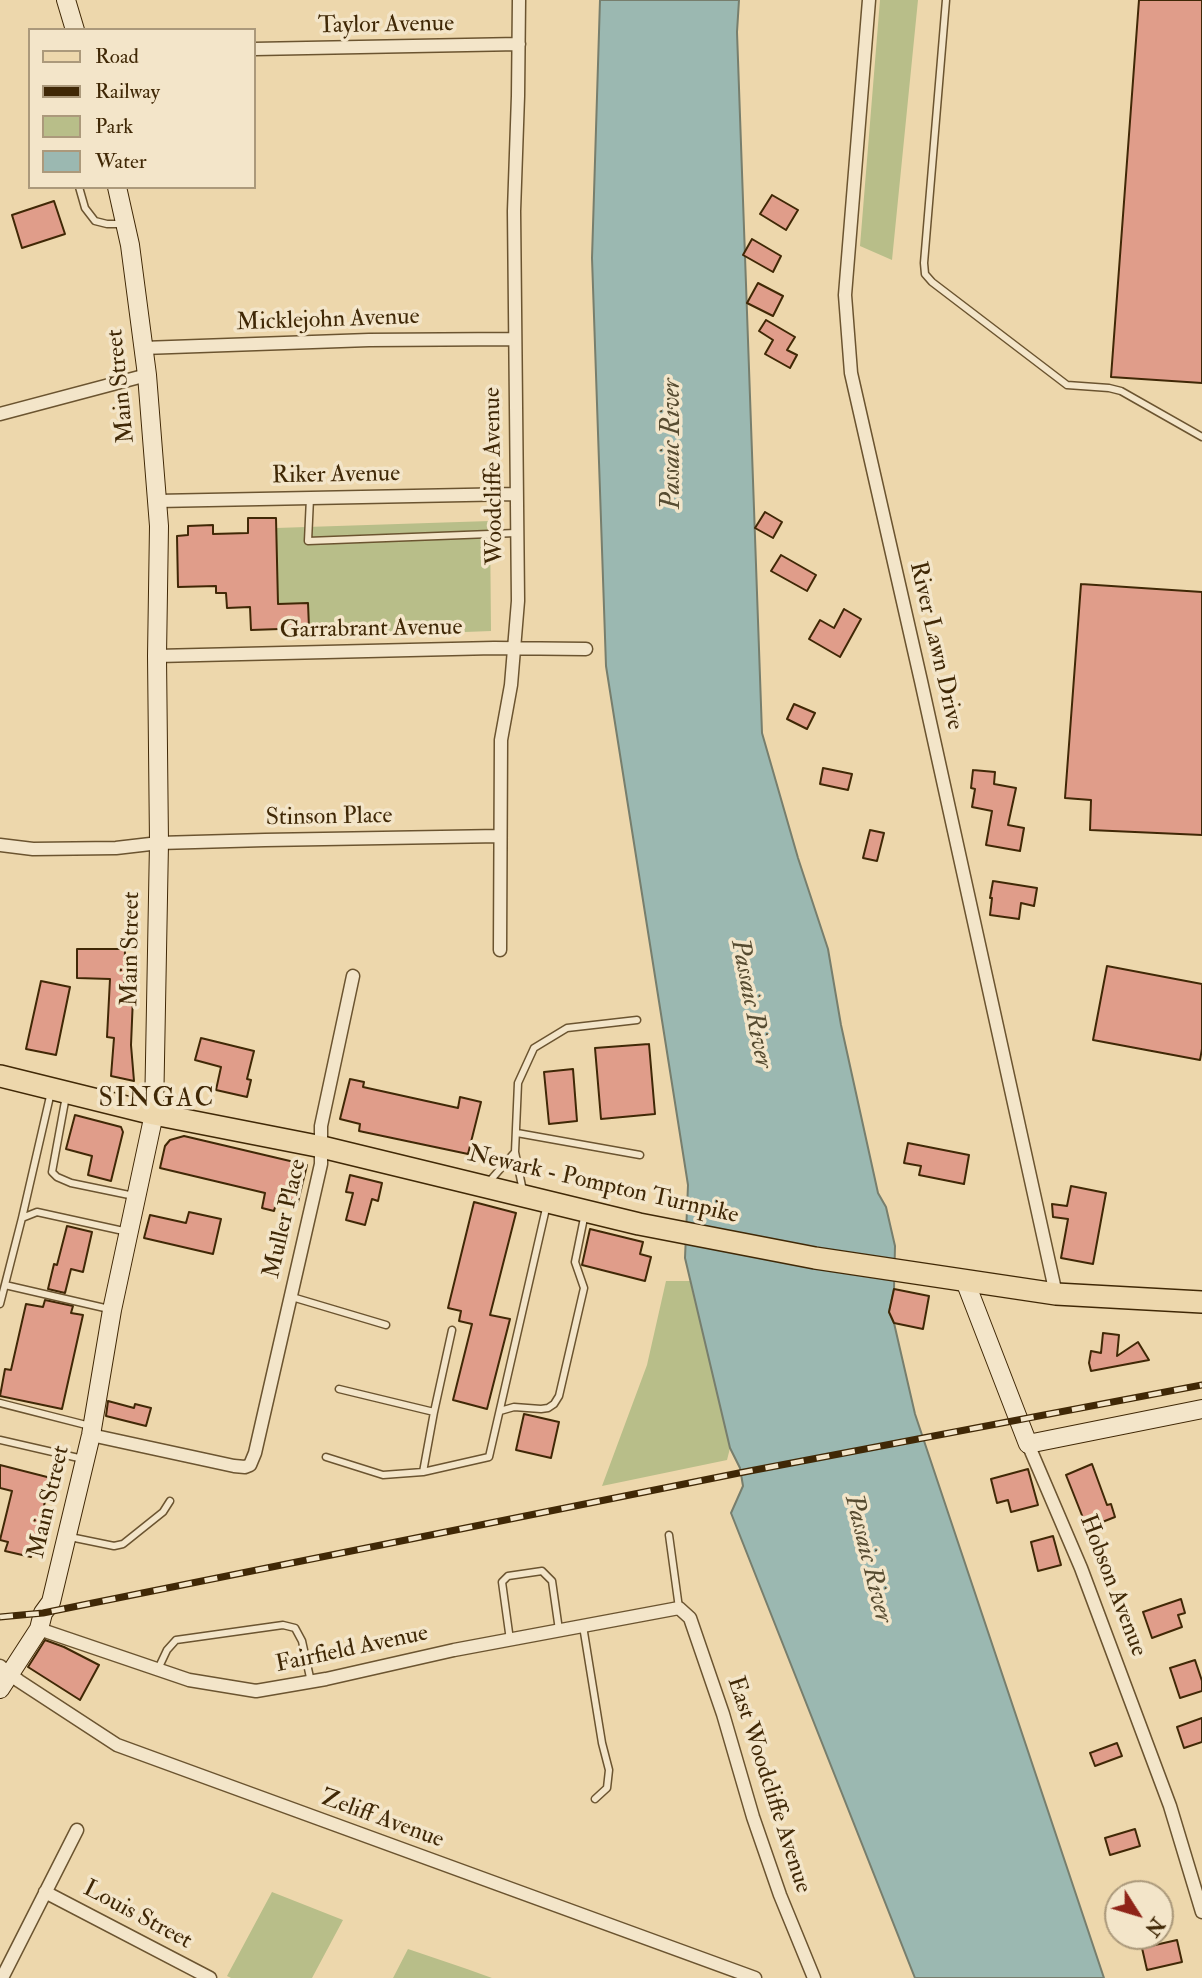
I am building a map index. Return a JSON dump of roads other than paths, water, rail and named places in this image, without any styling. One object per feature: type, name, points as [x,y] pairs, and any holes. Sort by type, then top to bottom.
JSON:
[{"type":"main road","points":[[66,0],[74,28]]},
{"type":"main road","name":"Main Street","points":[[3,1676],[38,1629],[43,1613],[51,1602],[85,1460],[112,1310],[154,1114],[159,843],[157,500],[143,348],[117,189]]},
{"type":"main road","name":"Newark - Pompton Turnpike","points":[[0,1076],[154,1114],[322,1146],[639,1224],[815,1258],[1056,1294],[1202,1303]]},
{"type":"main road","name":"Hobson Avenue","points":[[965,1281],[1028,1444]]},
{"type":"main road","points":[[1028,1444],[1202,1409]]},
{"type":"street","name":"Woodcliffe Avenue","points":[[500,950],[501,740],[511,685],[518,601],[514,211],[519,0]]},
{"type":"street","name":"River Lawn Drive","points":[[869,0],[845,295],[851,373],[1056,1294]]},
{"type":"street","name":"Taylor Avenue","points":[[256,49],[519,44]]},
{"type":"street","name":"Micklejohn Avenue","points":[[143,348],[369,340],[515,339]]},
{"type":"street","points":[[0,414],[146,375]]},
{"type":"street","name":"Riker Avenue","points":[[157,500],[516,494]]},
{"type":"street","name":"Garrabrant Avenue","points":[[157,656],[514,648],[586,649]]},
{"type":"street","name":"Stinson Place","points":[[0,845],[33,849],[116,848],[159,843],[500,836]]},
{"type":"street","name":"Muller Place","points":[[91,1431],[245,1467],[250,1465],[255,1453],[321,1164],[321,1126],[352,975]]},
{"type":"street","name":"Hobson Avenue","points":[[1028,1444],[1081,1569],[1170,1806],[1202,1912]]},
{"type":"street","name":"Fairfield Avenue","points":[[38,1629],[189,1680],[256,1691],[679,1608]]},
{"type":"street","name":"East Woodcliffe Avenue","points":[[679,1608],[690,1618],[723,1714],[753,1817],[780,1895],[814,1978]]},
{"type":"street","name":"Zeliff Avenue","points":[[3,1676],[117,1745],[755,1978]]},
{"type":"street","points":[[2,1978],[77,1830]]},
{"type":"street","name":"Louis Street","points":[[45,1892],[210,1978]]},
{"type":"lane","points":[[946,0],[925,274],[1067,385],[1121,391],[1202,438]]},
{"type":"lane","points":[[80,189],[85,208],[95,221],[125,224]]},
{"type":"lane","points":[[310,498],[308,541],[516,533]]},
{"type":"lane","points":[[524,1196],[515,1152],[518,1083],[534,1048],[567,1028],[637,1020]]},
{"type":"lane","points":[[59,1092],[52,1172],[71,1183],[138,1197]]},
{"type":"lane","points":[[0,1304],[59,1092]]},
{"type":"lane","points":[[517,1133],[640,1155]]},
{"type":"lane","points":[[484,1186],[515,1152]]},
{"type":"lane","points":[[326,1457],[383,1475],[423,1472],[489,1457],[548,1202]]},
{"type":"lane","points":[[500,1411],[514,1407],[541,1409],[554,1404],[559,1396],[583,1288],[575,1262],[585,1211]]},
{"type":"lane","points":[[22,1219],[37,1212],[130,1232]]},
{"type":"lane","points":[[5,1285],[112,1310]]},
{"type":"lane","points":[[290,1296],[386,1325]]},
{"type":"lane","points":[[423,1472],[452,1330]]},
{"type":"lane","points":[[339,1389],[434,1412]]},
{"type":"lane","points":[[0,1403],[91,1431]]},
{"type":"lane","points":[[0,1440],[85,1460]]},
{"type":"lane","points":[[68,1537],[114,1546],[123,1544],[163,1512],[170,1501]]},
{"type":"lane","points":[[669,1535],[679,1608]]},
{"type":"lane","points":[[510,1640],[502,1582],[508,1576],[542,1571],[552,1581],[559,1630]]},
{"type":"lane","points":[[158,1670],[167,1650],[176,1640],[283,1625],[295,1628],[302,1641],[311,1682]]},
{"type":"lane","points":[[583,1626],[609,1770],[607,1788],[595,1799]]},
{"type":"water","name":"Passaic River","points":[[600,0],[739,0],[737,32],[762,733],[828,949],[841,1025],[878,1193],[886,1207],[895,1246],[894,1289],[889,1312],[894,1323],[915,1414],[1104,1978],[915,1978],[731,1513],[743,1486],[740,1468],[730,1448],[685,1258],[688,1185],[606,666],[592,258]]},
{"type":"railway","points":[[0,1617],[43,1613],[739,1473],[1202,1385]]},
{"type":"district","name":"SINGAC","points":[[157,1100]]}]
